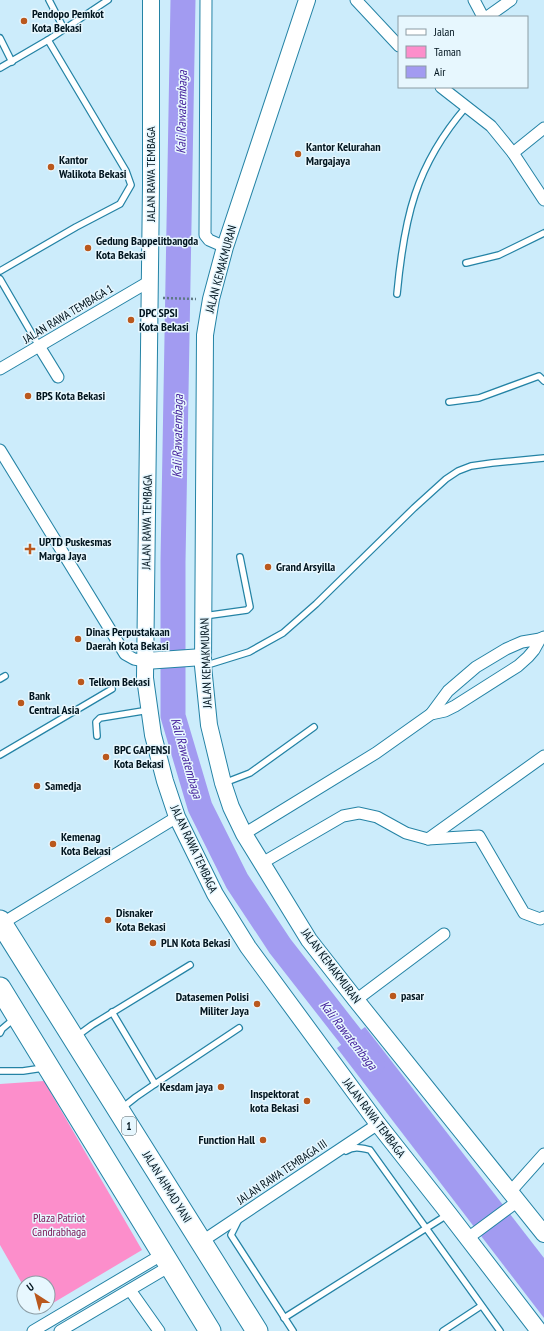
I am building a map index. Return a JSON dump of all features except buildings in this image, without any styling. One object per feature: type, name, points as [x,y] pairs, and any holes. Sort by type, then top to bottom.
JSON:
[{"type":"highway","name":"JALAN AHMAD YANI","points":[[1,922],[257,1331]]},
{"type":"highway","points":[[0,988],[210,1331]]},
{"type":"street","name":"JALAN RAWA TEMBAGA","points":[[151,0],[148,661],[145,678],[153,735],[160,765],[177,817],[215,894],[248,947],[378,1124],[449,1214],[472,1236],[539,1331]]},
{"type":"street","points":[[206,0],[205,234],[209,240],[225,247]]},
{"type":"street","name":"JALAN KEMAKMURAN","points":[[307,0],[225,247],[211,299],[205,335],[204,616],[200,660],[209,725],[223,783],[231,807],[244,834],[310,940],[514,1199],[544,1234]]},
{"type":"street","points":[[356,0],[398,45]]},
{"type":"street","points":[[474,0],[482,16]]},
{"type":"street","points":[[488,16],[511,0]]},
{"type":"street","points":[[442,88],[491,126],[513,153],[542,194],[544,200]]},
{"type":"street","points":[[513,153],[544,128]]},
{"type":"street","name":"JALAN RAWA TEMBAGA 1","points":[[0,369],[150,281]]},
{"type":"street","points":[[39,346],[58,377]]},
{"type":"street","points":[[0,450],[125,654],[134,659],[148,661],[200,660]]},
{"type":"street","points":[[432,714],[445,711],[465,701],[518,666],[534,650],[542,638]]},
{"type":"street","points":[[244,834],[376,753],[432,714],[448,691],[476,667],[506,649],[522,642],[542,638]]},
{"type":"street","points":[[428,839],[544,756]]},
{"type":"street","points":[[262,863],[343,816],[359,813],[377,817],[406,833],[428,839],[479,836],[524,913],[540,919],[544,917]]},
{"type":"street","points":[[1,922],[177,817]]},
{"type":"street","points":[[356,1000],[444,934]]},
{"type":"street","name":"JALAN RAWA TEMBAGA III","points":[[201,1242],[378,1124]]},
{"type":"street","points":[[472,1236],[514,1199],[544,1154]]},
{"type":"street","points":[[60,1331],[130,1290],[166,1260]]},
{"type":"street","points":[[33,1331],[166,1260]]},
{"type":"street","points":[[130,1290],[160,1331]]},
{"type":"lane","points":[[50,0],[64,29]]},
{"type":"lane","points":[[0,68],[48,40],[108,0]]},
{"type":"lane","points":[[0,38],[12,62]]},
{"type":"lane","points":[[0,272],[120,204],[131,185],[126,171],[48,40]]},
{"type":"lane","points":[[397,294],[405,231],[414,195],[423,171],[439,142],[466,107]]},
{"type":"lane","points":[[466,263],[499,255],[544,232]]},
{"type":"lane","points":[[0,279],[39,346]]},
{"type":"lane","points":[[449,402],[479,398],[542,374],[544,381]]},
{"type":"lane","points":[[200,660],[249,652],[283,633],[316,604],[414,508],[446,479],[458,471],[471,466],[544,458]]},
{"type":"lane","points":[[204,616],[247,610],[250,607],[240,557]]},
{"type":"lane","points":[[0,755],[112,689]]},
{"type":"lane","points":[[97,736],[96,722],[100,718],[149,710]]},
{"type":"lane","points":[[223,783],[250,772],[314,727]]},
{"type":"lane","points":[[74,1039],[112,1012],[190,965]]},
{"type":"lane","points":[[112,1012],[156,1084]]},
{"type":"lane","points":[[0,1033],[2,1029],[18,1016]]},
{"type":"lane","points":[[119,1111],[136,1097],[240,1028]]},
{"type":"lane","points":[[0,1071],[23,1071],[49,1067]]},
{"type":"lane","points":[[293,1331],[231,1235],[239,1220],[351,1148],[361,1147],[370,1150],[500,1331]]},
{"type":"lane","points":[[284,1318],[449,1214]]},
{"type":"lane","points":[[443,1331],[481,1306]]},
{"type":"path","points":[[162,298],[197,299]]},
{"type":"green space","name":"Plaza Patriot Candrabhaga","points":[[44,1081],[142,1250],[56,1301],[56,1275],[17,1275],[0,1245],[0,1084]]},
{"type":"water","points":[[365,1027],[544,1258],[544,1318],[337,1048]]},
{"type":"waterway","name":"Kali Rawatembaga","points":[[183,0],[173,562],[173,716],[200,807],[237,881],[280,946],[372,1064]]},
{"type":"place","name":"Pendopo Pemkot Kota Bekasi","points":[[24,21]]},
{"type":"place","name":"Kantor Kelurahan Margajaya","points":[[298,154]]},
{"type":"place","name":"Kantor Walikota Bekasi","points":[[51,167]]},
{"type":"place","name":"Gedung Bappelitbangda Kota Bekasi","points":[[88,248]]},
{"type":"place","name":"DPC SPSI Kota Bekasi","points":[[131,320]]},
{"type":"place","name":"BPS Kota Bekasi","points":[[28,396]]},
{"type":"place","name":"UPTD Puskesmas Marga Jaya","points":[[30,549]]},
{"type":"place","name":"Grand Arsyilla","points":[[268,567]]},
{"type":"place","name":"Dinas Perpustakaan Daerah Kota Bekasi","points":[[78,639]]},
{"type":"place","name":"Telkom Bekasi","points":[[81,682]]},
{"type":"place","name":"Bank Central Asia","points":[[21,703]]},
{"type":"place","name":"BPC GAPENSI Kota Bekasi","points":[[106,757]]},
{"type":"place","name":"Samedja","points":[[37,786]]},
{"type":"place","name":"Kemenag Kota Bekasi","points":[[53,844]]},
{"type":"place","name":"Disnaker Kota Bekasi","points":[[108,920]]},
{"type":"place","name":"PLN Kota Bekasi","points":[[153,943]]},
{"type":"place","name":"pasar","points":[[393,996]]},
{"type":"place","name":"Datasemen Polisi Militer Jaya","points":[[257,1004]]},
{"type":"place","name":"Kesdam jaya","points":[[221,1087]]},
{"type":"place","name":"Inspektorat kota Bekasi","points":[[307,1101]]},
{"type":"place","name":"Function Hall","points":[[263,1140]]}]
